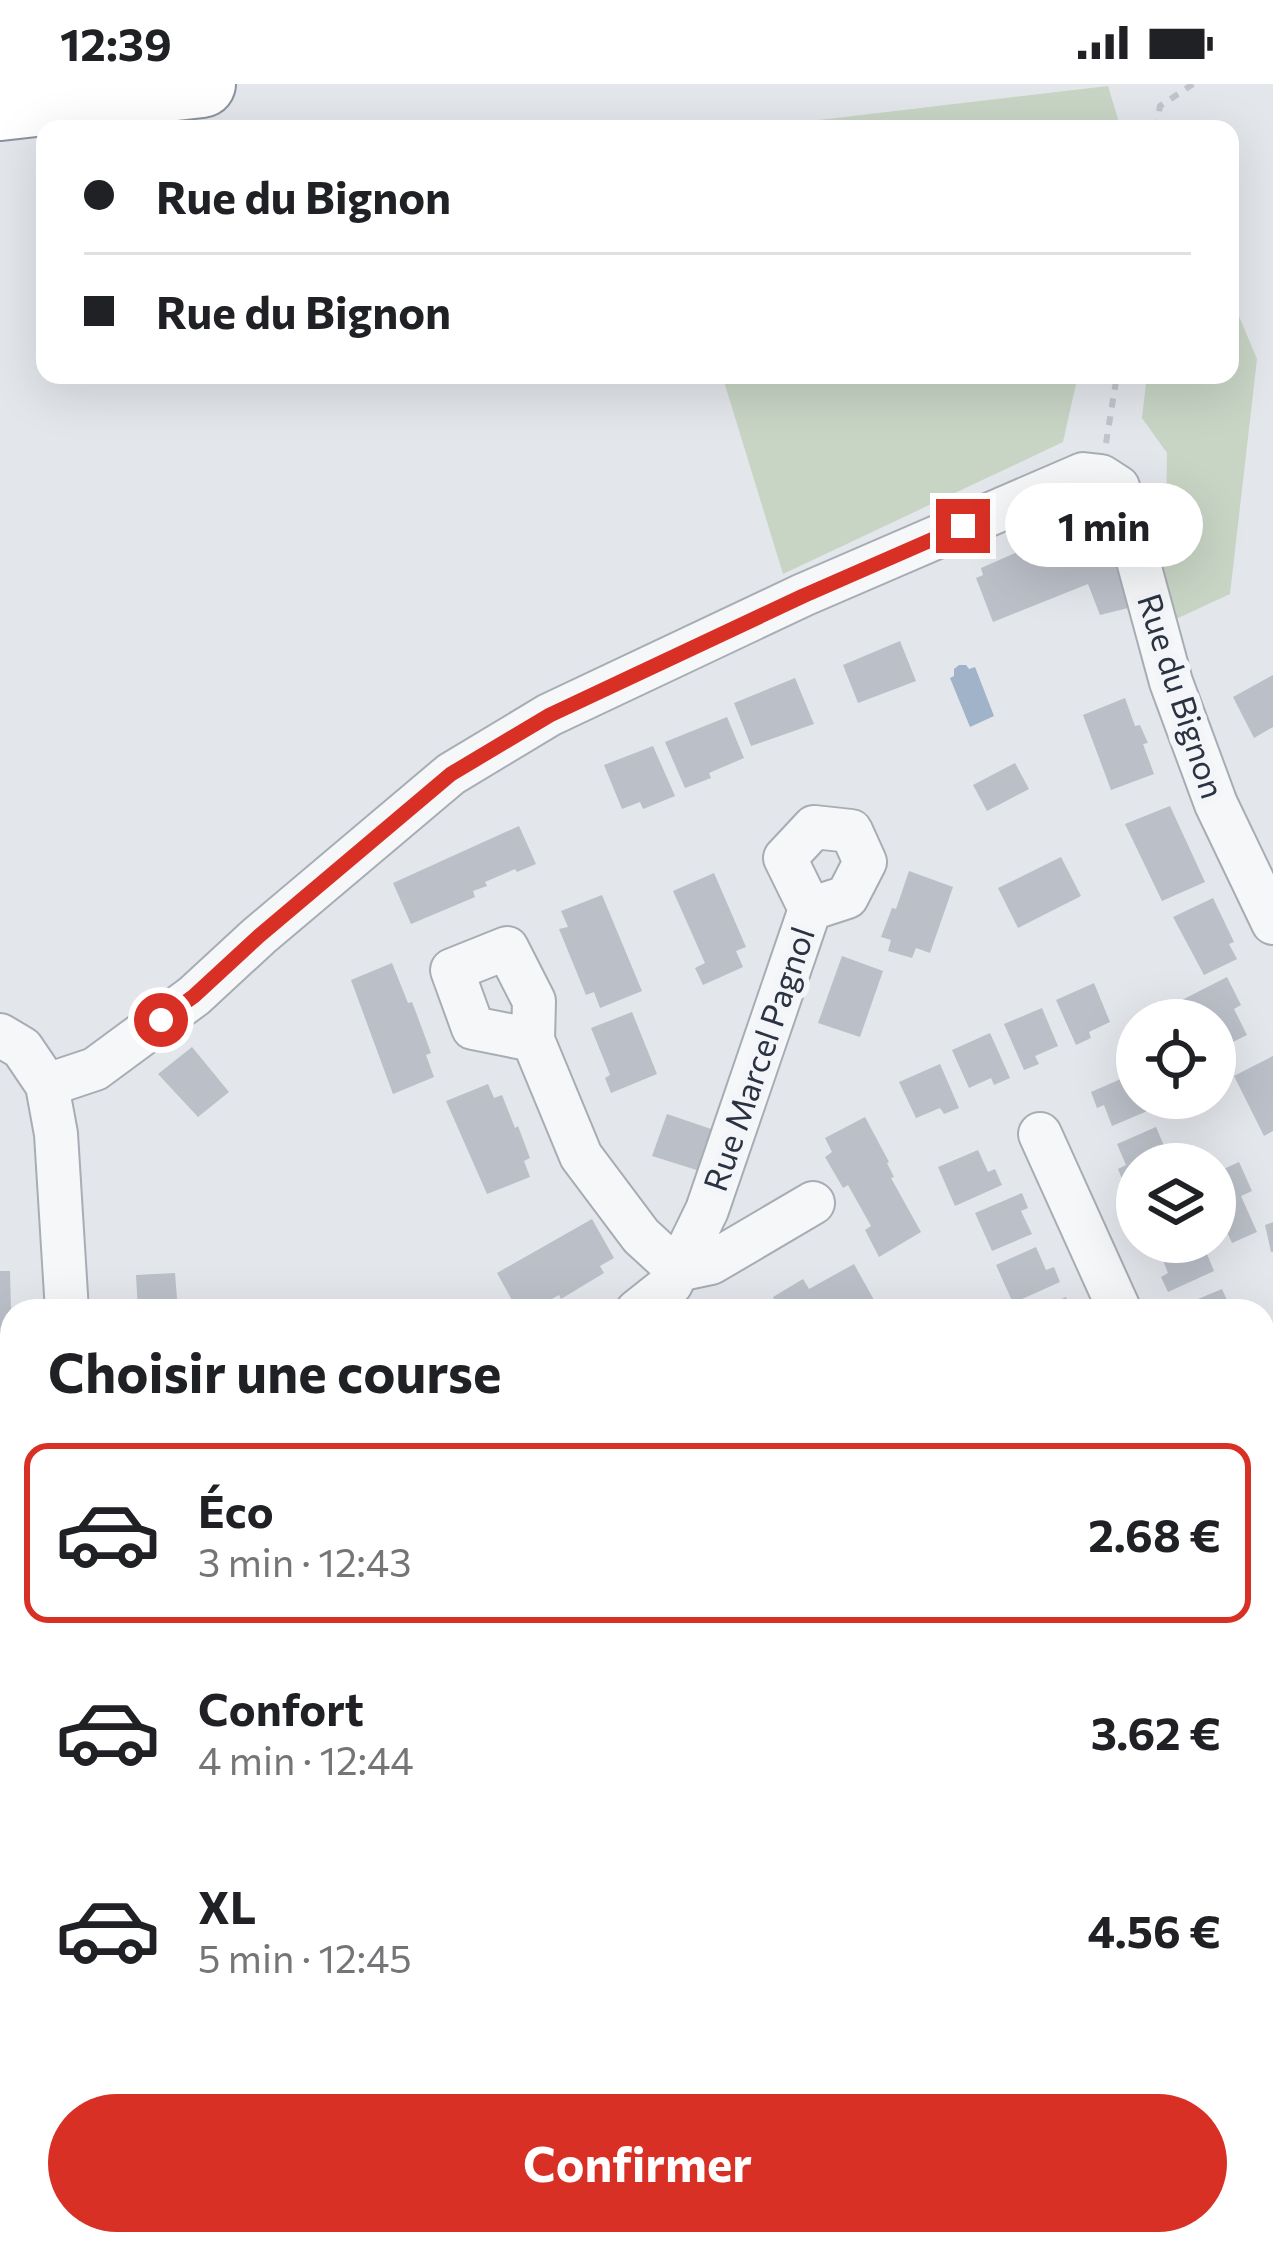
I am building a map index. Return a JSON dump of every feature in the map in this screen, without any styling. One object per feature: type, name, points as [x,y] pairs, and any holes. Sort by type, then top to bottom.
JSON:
[{"type":"highway","points":[[0,107],[202,84]]},
{"type":"street","points":[[47,1085],[95,1069],[112,1057],[194,996],[451,774],[550,715],[889,558],[1083,474],[1101,476]]},
{"type":"street","name":"Rue du Bignon","points":[[1101,476],[1118,487],[1171,682],[1216,804],[1273,923]]},
{"type":"street","name":"Rue Marcel Pagnol","points":[[678,1270],[707,1210],[810,909]]},
{"type":"street","points":[[533,1040],[581,1156],[641,1236],[678,1270]]},
{"type":"street","points":[[11,1041],[47,1085],[56,1134],[66,1299]]},
{"type":"street","points":[[1040,1134],[1115,1299]]},
{"type":"street","points":[[678,1270],[711,1263],[813,1204]]},
{"type":"street","points":[[652,1299],[671,1284],[678,1270]]},
{"type":"path","points":[[1158,120],[1160,106],[1193,84]]},
{"type":"path","points":[[1101,476],[1116,384]]},
{"type":"green space","points":[[1108,86],[1118,120],[819,120]]},
{"type":"green space","points":[[1239,316],[1257,359],[1230,594],[1176,619],[1152,562],[1166,513],[1167,453],[1142,418],[1146,384],[1239,384]]},
{"type":"green space","points":[[725,384],[1076,384],[1063,442],[783,574]]},
{"type":"water","points":[[959,665],[975,667],[994,716],[970,727],[950,678]]},
{"type":"building","points":[[1101,493],[1107,517],[1063,534],[1067,548],[1092,540],[1096,551],[1115,545],[1132,607],[1100,615],[1088,584],[993,622],[976,578],[983,575],[981,568],[1036,544],[1030,526]]},
{"type":"building","points":[[900,641],[916,681],[858,703],[843,665]]},
{"type":"building","points":[[1273,675],[1273,727],[1254,738],[1233,697]]},
{"type":"building","points":[[795,678],[814,724],[751,746],[734,703]]},
{"type":"building","points":[[1125,698],[1135,726],[1140,725],[1148,743],[1143,744],[1154,774],[1111,790],[1083,715]]},
{"type":"building","points":[[727,717],[744,758],[685,788],[665,742]]},
{"type":"building","points":[[653,746],[675,796],[643,809],[640,802],[622,809],[604,765]]},
{"type":"building","points":[[1015,763],[1029,789],[987,811],[973,785]]},
{"type":"building","points":[[1170,806],[1205,882],[1162,901],[1125,824]]},
{"type":"building","points":[[519,826],[536,864],[485,882],[487,886],[473,891],[475,897],[411,924],[393,883]]},
{"type":"building","points":[[1061,857],[1081,896],[1018,928],[998,888]]},
{"type":"building","points":[[909,871],[953,887],[930,953],[916,948],[912,958],[888,951],[891,940],[881,937]]},
{"type":"building","points":[[714,873],[746,947],[736,951],[743,967],[703,985],[695,968],[705,963],[673,891]]},
{"type":"building","points":[[602,895],[642,991],[600,1008],[594,992],[586,995],[559,929],[568,927],[561,911]]},
{"type":"building","points":[[1213,898],[1237,959],[1204,975],[1173,917]]},
{"type":"building","points":[[842,956],[883,971],[860,1037],[818,1023]]},
{"type":"building","points":[[392,963],[431,1053],[426,1055],[434,1077],[393,1094],[351,980]]},
{"type":"building","points":[[1227,977],[1241,1005],[1236,1008],[1236,999],[1184,999]]},
{"type":"building","points":[[1094,983],[1110,1022],[1076,1045],[1056,1000]]},
{"type":"building","points":[[1042,1008],[1058,1046],[1035,1056],[1039,1064],[1024,1070],[1004,1024]]},
{"type":"building","points":[[632,1012],[657,1074],[611,1093],[605,1078],[610,1075],[591,1028]]},
{"type":"building","points":[[1236,1013],[1247,1035],[1236,1040]]},
{"type":"building","points":[[990,1033],[1010,1078],[994,1085],[991,1078],[969,1088],[952,1050]]},
{"type":"building","points":[[192,1047],[229,1092],[198,1117],[158,1074]]},
{"type":"building","points":[[1273,1056],[1273,1131],[1264,1136],[1236,1080],[1236,1075]]},
{"type":"building","points":[[940,1064],[959,1108],[944,1114],[940,1108],[916,1118],[899,1082]]},
{"type":"building","points":[[1116,1081],[1116,1119],[1128,1119],[1112,1126],[1104,1105],[1097,1108],[1091,1092]]},
{"type":"building","points":[[488,1084],[494,1098],[502,1095],[515,1128],[518,1126],[530,1158],[524,1161],[530,1177],[487,1194],[446,1101]]},
{"type":"building","points":[[667,1114],[717,1131],[703,1172],[652,1156]]},
{"type":"building","points":[[865,1117],[921,1232],[879,1257],[865,1230],[871,1226],[848,1185],[843,1188],[825,1157],[832,1152],[825,1138]]},
{"type":"building","points":[[1156,1127],[1163,1143],[1119,1143]]},
{"type":"building","points":[[978,1150],[988,1172],[995,1169],[1002,1185],[955,1206],[938,1167]]},
{"type":"building","points":[[1236,1163],[1252,1191],[1241,1196],[1257,1232],[1236,1241]]},
{"type":"building","points":[[1022,1193],[1028,1208],[1021,1211],[1032,1234],[992,1251],[975,1213]]},
{"type":"building","points":[[592,1219],[614,1258],[600,1266],[604,1273],[561,1299],[559,1295],[511,1299],[497,1273]]},
{"type":"building","points":[[1273,1222],[1273,1252],[1271,1252],[1265,1225]]},
{"type":"building","points":[[1036,1247],[1046,1270],[1054,1267],[1060,1282],[1011,1299],[996,1265]]},
{"type":"building","points":[[1164,1263],[1211,1263],[1214,1271],[1168,1292],[1161,1277],[1168,1273]]},
{"type":"building","points":[[854,1264],[873,1299],[773,1297],[803,1279],[809,1289]]},
{"type":"building","points":[[0,1271],[10,1271],[11,1299],[0,1299]]},
{"type":"building","points":[[175,1273],[177,1299],[137,1299],[136,1275]]},
{"type":"building","points":[[1222,1289],[1227,1299],[1198,1299]]},
{"type":"route","points":[[161,1020],[451,774],[550,715],[963,526]]}]
